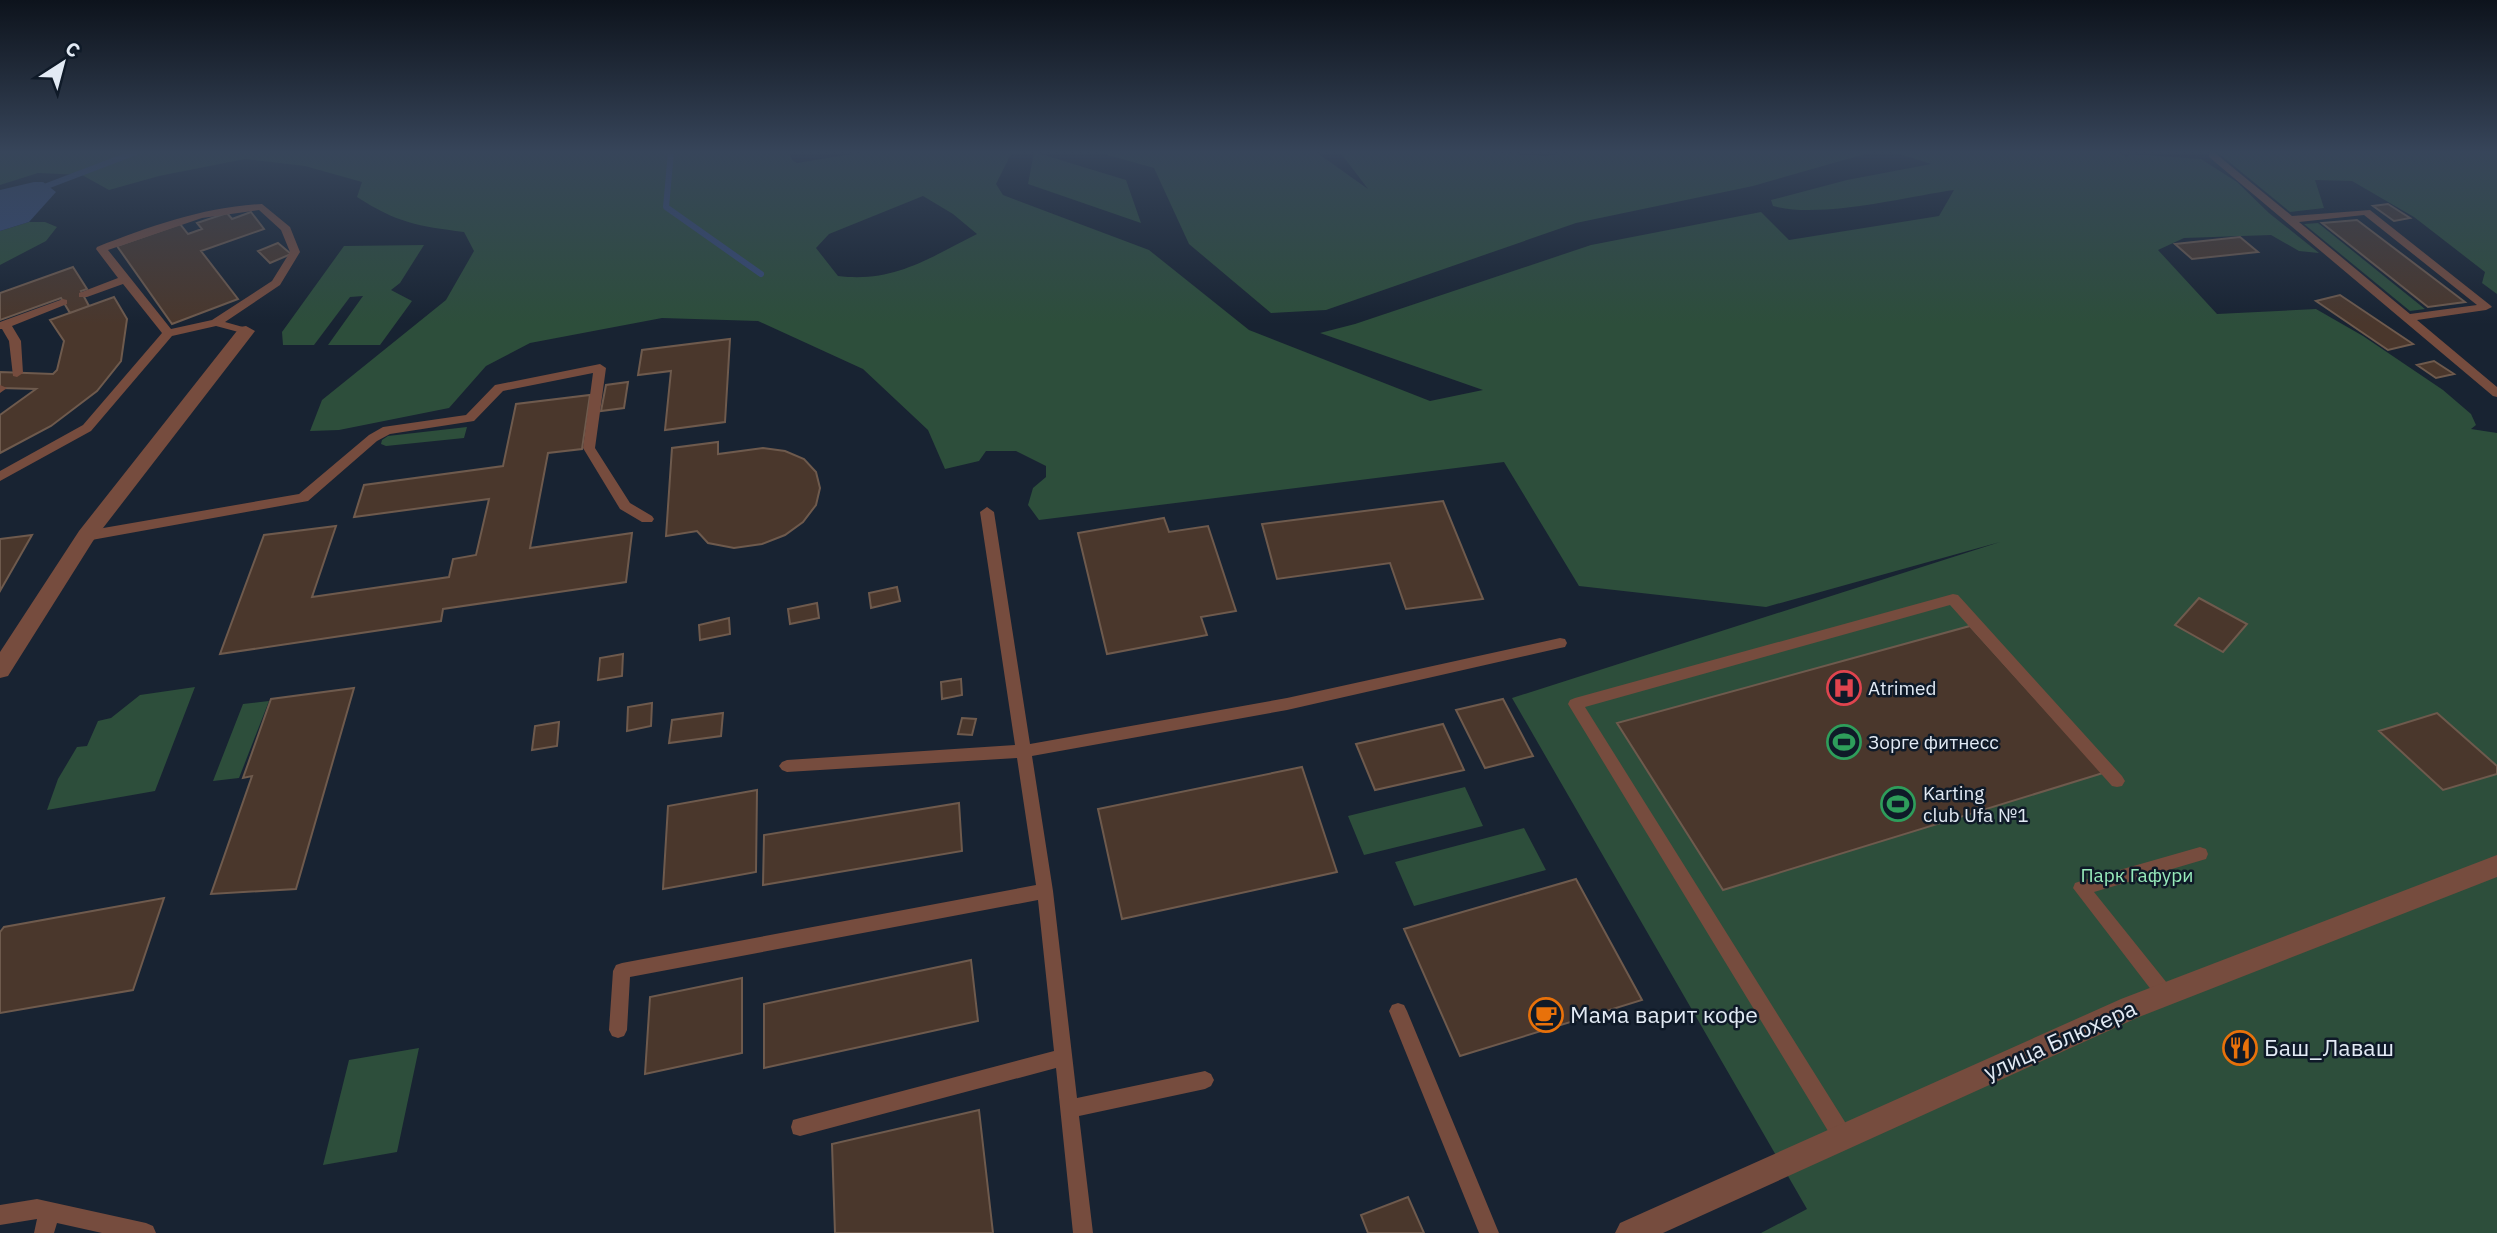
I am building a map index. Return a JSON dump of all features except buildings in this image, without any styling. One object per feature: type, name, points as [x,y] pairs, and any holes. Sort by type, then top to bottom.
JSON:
[{"type":"street","points":[[0,670],[86,536],[246,331]]},
{"type":"street","name":"улица Блюхера","points":[[1630,1233],[2165,994],[2497,866]]},
{"type":"lane","points":[[169,333],[101,249],[173,222],[220,210]]},
{"type":"lane","points":[[0,477],[87,428],[169,333],[216,323],[276,283],[295,252],[286,229],[264,210]]},
{"type":"lane","points":[[2276,210],[2497,393]]},
{"type":"lane","points":[[2288,220],[2366,212],[2486,307],[2407,318]]},
{"type":"lane","points":[[83,295],[125,279]]},
{"type":"lane","points":[[17,373],[15,341],[2,325],[64,302]]},
{"type":"lane","points":[[216,323],[246,331]]},
{"type":"lane","points":[[86,536],[303,498],[373,438],[387,430],[470,418],[499,388],[600,368],[589,449],[625,506],[648,519]]},
{"type":"lane","points":[[987,512],[1045,891],[1083,1233]]},
{"type":"lane","points":[[1843,1137],[1575,704],[1953,599],[2117,781]]},
{"type":"lane","points":[[787,766],[1023,751],[1287,704],[1560,643]]},
{"type":"lane","points":[[2165,994],[2081,888],[2200,853]]},
{"type":"lane","points":[[618,1030],[622,971],[1045,891]]},
{"type":"lane","points":[[1398,1011],[1489,1233]]},
{"type":"lane","points":[[800,1127],[1064,1057]]},
{"type":"lane","points":[[1070,1109],[1205,1080]]},
{"type":"lane","points":[[0,1215],[37,1209],[146,1233]]},
{"type":"lane","points":[[44,1233],[50,1212]]},
{"type":"green space","name":"Парк Гафури","points":[[378,210],[890,210],[829,234],[816,248],[838,276],[858,277],[877,276],[911,267],[977,234],[946,210],[1042,210],[1149,250],[1249,330],[1430,401],[1483,390],[1320,333],[1355,324],[1591,245],[1761,212],[1789,240],[1939,216],[1943,210],[2265,210],[2319,253],[2299,251],[2271,235],[2184,238],[2158,250],[2217,314],[2316,309],[2363,336],[2443,390],[2471,414],[2476,425],[2471,429],[2497,433],[2497,1233],[1761,1233],[1807,1209],[1512,698],[2000,542],[1766,607],[1579,586],[1504,462],[1039,520],[1028,505],[1033,488],[1046,477],[1046,466],[1016,451],[986,451],[979,461],[945,469],[928,430],[863,369],[758,321],[662,318],[530,343],[486,366],[449,408],[339,430],[310,431],[322,400],[446,300],[474,251],[464,232],[420,225]]},
{"type":"green space","points":[[1102,210],[1136,210],[1141,223]]},
{"type":"green space","points":[[1173,210],[1640,210],[1576,223],[1326,310],[1271,313],[1189,244]]},
{"type":"green space","points":[[2401,210],[2497,210],[2497,294],[2482,283],[2485,272]]},
{"type":"green space","points":[[29,222],[45,222],[57,227],[46,241],[0,265],[0,231]]},
{"type":"green space","points":[[2318,223],[2425,309],[2410,311],[2304,224]]},
{"type":"green space","points":[[424,245],[400,283],[391,290],[412,301],[380,345],[328,345],[363,296],[350,297],[314,345],[283,345],[282,332],[344,246]]},
{"type":"green space","points":[[467,427],[464,438],[386,446],[381,444],[388,436]]},
{"type":"green space","points":[[195,687],[155,791],[47,810],[58,779],[77,747],[87,746],[98,721],[111,718],[140,695]]},
{"type":"green space","points":[[269,701],[239,778],[213,781],[243,704]]},
{"type":"green space","points":[[1465,787],[1483,826],[1364,855],[1348,816]]},
{"type":"green space","points":[[1524,828],[1546,870],[1414,906],[1395,862]]},
{"type":"green space","points":[[419,1048],[397,1152],[323,1165],[349,1060]]},
{"type":"water","points":[[0,210],[40,210],[29,222],[0,231]]},
{"type":"waterway","points":[[670,210],[761,274]]},
{"type":"place","name":"Atrimed","points":[[1844,688]]},
{"type":"place","name":"Зорге фитнесс","points":[[1844,742]]},
{"type":"place","name":"Karting club Ufa №1","points":[[1898,804]]},
{"type":"place","name":"Мама варит кофе","points":[[1546,1015]]},
{"type":"place","name":"Баш_Лаваш","points":[[2240,1048]]}]
